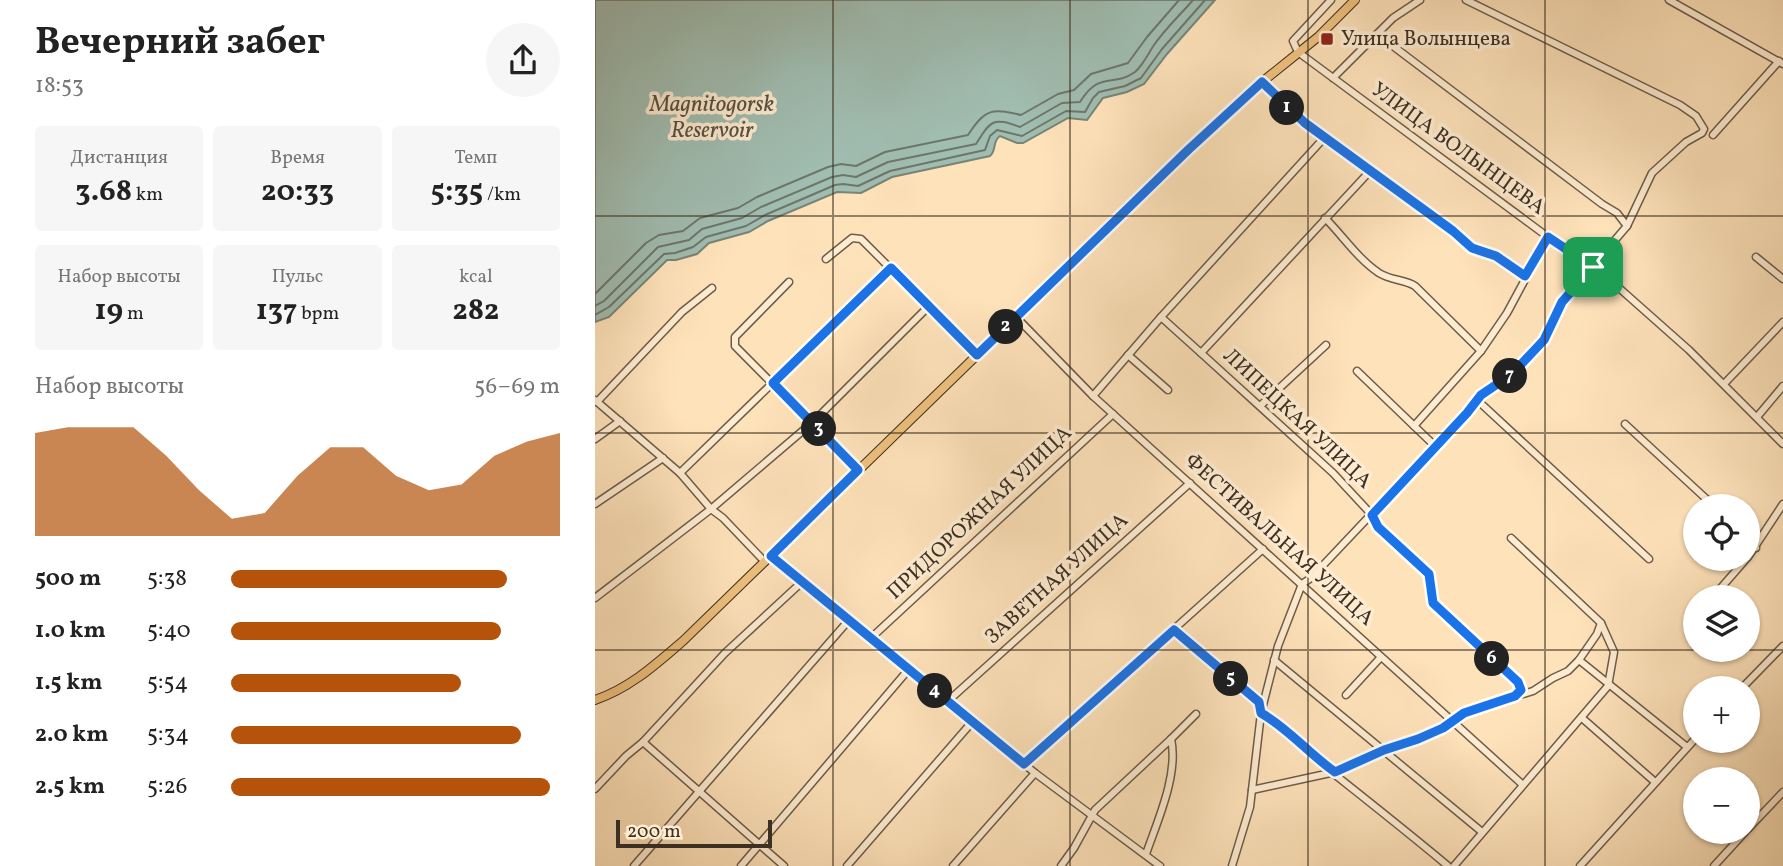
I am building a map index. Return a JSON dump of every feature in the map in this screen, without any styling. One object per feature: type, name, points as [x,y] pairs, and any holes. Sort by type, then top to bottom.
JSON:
[{"type":"main road","points":[[595,700],[624,688],[652,668],[768,559],[1188,150],[1262,82],[1318,37],[1355,0]]},
{"type":"street","points":[[1298,52],[1293,41],[1331,0]]},
{"type":"street","points":[[1333,78],[1398,13],[1420,0]]},
{"type":"street","points":[[1232,866],[1244,829],[1252,790],[1261,713],[1274,660],[1302,584],[1311,578],[1436,447],[1476,399],[1512,374],[1544,340],[1562,302],[1627,226],[1651,173],[1686,142],[1699,136],[1703,129],[1696,116],[1680,105],[1466,0]]},
{"type":"street","points":[[1668,0],[1781,62],[1713,135]]},
{"type":"street","points":[[1377,34],[1617,213],[1627,226]]},
{"type":"street","name":"УЛИЦА ВОЛЫНЦЕВА","points":[[1298,52],[1548,237],[1593,267],[1641,307],[1724,384],[1783,444]]},
{"type":"street","points":[[1262,82],[1294,115],[1453,231],[1472,248],[1496,256],[1525,276]]},
{"type":"street","points":[[1093,396],[1160,317],[1324,138]]},
{"type":"street","points":[[1201,353],[1371,170]]},
{"type":"street","points":[[1325,218],[1368,265],[1390,279],[1405,281],[1415,286],[1482,351]]},
{"type":"street","points":[[1414,426],[1482,351],[1507,313],[1548,237]]},
{"type":"street","points":[[826,259],[849,240],[860,239],[977,355]]},
{"type":"street","points":[[1756,257],[1783,279]]},
{"type":"street","points":[[680,473],[891,268]]},
{"type":"street","points":[[789,282],[734,341],[740,352],[813,422],[858,470]]},
{"type":"street","points":[[712,288],[682,312],[596,401],[680,473],[711,509],[768,559],[802,582],[1034,773],[1146,854],[1157,865]]},
{"type":"street","points":[[595,598],[711,509],[813,422],[929,306]]},
{"type":"street","name":"ФЕСТИВАЛЬНАЯ УЛИЦА","points":[[1016,317],[1093,396],[1523,785]]},
{"type":"street","name":"ЛИПЕЦКАЯ УЛИЦА","points":[[1160,317],[1333,473],[1372,515],[1378,527],[1429,574],[1433,603],[1520,685],[1521,690],[1515,696]]},
{"type":"street","points":[[1724,384],[1783,322]]},
{"type":"street","points":[[1260,405],[1326,345]]},
{"type":"street","points":[[1128,355],[1168,390]]},
{"type":"street","points":[[1357,371],[1436,447]]},
{"type":"street","points":[[1757,417],[1783,386]]},
{"type":"street","points":[[1476,399],[1649,559]]},
{"type":"street","name":"ПРИДОРОЖНАЯ УЛИЦА","points":[[871,638],[1113,414]]},
{"type":"street","points":[[595,439],[620,421]]},
{"type":"street","points":[[1625,424],[1701,494]]},
{"type":"street","points":[[595,503],[663,458]]},
{"type":"street","name":"ЗАВЕТНАЯ УЛИЦА","points":[[948,701],[1190,482]]},
{"type":"street","points":[[1760,541],[1783,504]]},
{"type":"street","points":[[1454,866],[1608,686],[1614,652],[1601,623],[1510,538]]},
{"type":"street","points":[[1024,764],[1263,549]]},
{"type":"street","points":[[1724,585],[1736,571]]},
{"type":"street","points":[[595,789],[725,653],[802,582]]},
{"type":"street","points":[[634,866],[849,620]]},
{"type":"street","points":[[1252,790],[1335,772],[1443,728],[1451,720],[1474,709],[1533,691],[1568,671],[1579,660],[1597,634],[1601,623]]},
{"type":"street","points":[[1174,630],[1259,702],[1261,713],[1286,730],[1313,757],[1335,772],[1448,866]]},
{"type":"street","points":[[1754,676],[1783,646]]},
{"type":"street","points":[[1346,695],[1381,657]]},
{"type":"street","points":[[1274,660],[1482,832]]},
{"type":"street","points":[[1579,660],[1683,744]]},
{"type":"street","points":[[741,866],[909,669]]},
{"type":"street","points":[[1061,866],[1095,810],[1196,714]]},
{"type":"street","points":[[1582,718],[1655,782]]},
{"type":"street","points":[[847,866],[973,721]]},
{"type":"street","points":[[1146,854],[1163,805],[1172,763],[1171,739]]},
{"type":"street","points":[[643,741],[784,866]]},
{"type":"street","points":[[1580,866],[1683,751]]},
{"type":"street","points":[[953,866],[1034,773]]},
{"type":"street","points":[[1760,816],[1783,792]]},
{"type":"street","points":[[1714,866],[1734,844]]},
{"type":"water","name":"Magnitogorsk Reservoir","points":[[595,0],[1215,0],[1144,84],[1103,98],[1087,120],[1068,118],[1023,143],[1000,136],[990,156],[892,177],[861,193],[837,192],[768,221],[749,232],[709,243],[697,254],[667,260],[609,317],[595,322]]},
{"type":"place","name":"Улица Волынцева","points":[[1327,39]]},
{"type":"route","points":[[1262,82],[1283,104],[1324,138],[1371,170],[1480,253],[1496,256],[1525,276],[1548,237],[1593,267],[1562,302],[1544,340],[1506,380],[1476,399],[1467,413],[1372,515],[1378,527],[1427,571],[1433,603],[1518,682],[1520,692],[1464,713],[1443,728],[1339,768],[1335,772],[1313,757],[1286,730],[1261,713],[1259,702],[1174,630],[1024,764],[771,556],[858,470],[773,383],[891,268],[977,355],[1262,82]]}]
